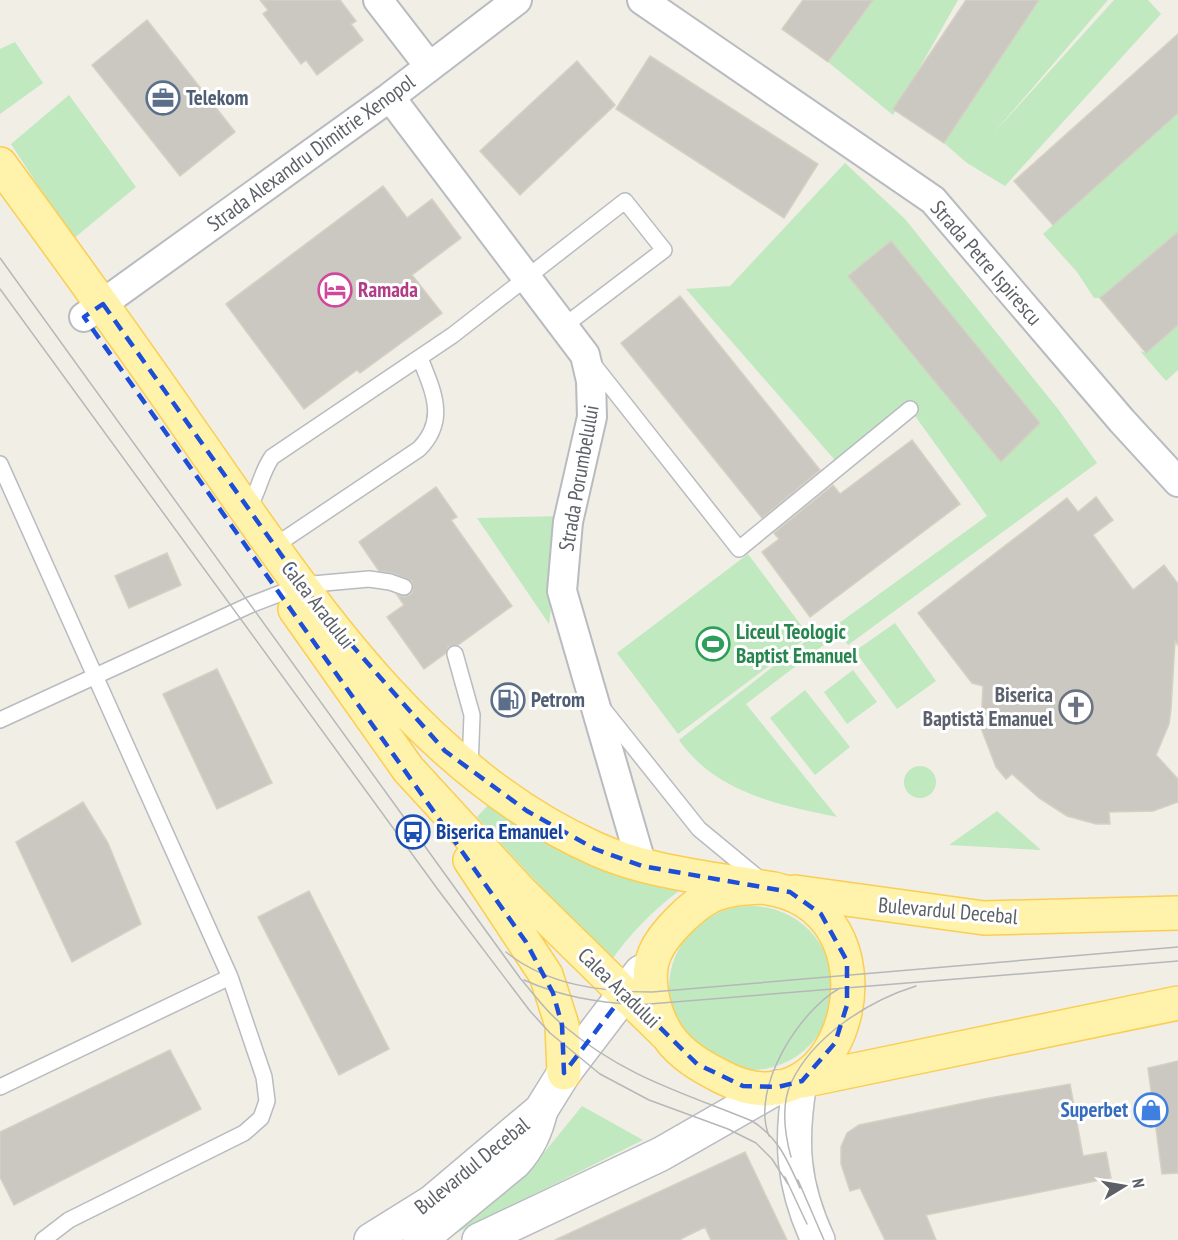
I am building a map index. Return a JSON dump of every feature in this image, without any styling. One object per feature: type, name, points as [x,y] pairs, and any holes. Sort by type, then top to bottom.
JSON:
[{"type":"main road","name":"Calea Aradului","points":[[0,164],[94,311],[292,588],[408,769],[521,892],[668,1036]]},
{"type":"main road","name":"Calea Aradului","points":[[0,200],[94,311],[247,510],[273,547],[292,588],[425,731],[470,771],[561,832],[596,849],[642,866],[774,889]]},
{"type":"main road","points":[[408,769],[546,975],[562,1025],[564,1073]]},
{"type":"main road","points":[[479,1240],[661,1154],[793,1083],[818,1066],[834,1043],[847,1005],[848,976],[844,953],[832,929],[821,914],[774,889],[723,892],[695,905],[681,918],[655,953],[652,992],[668,1036],[698,1064],[743,1086],[793,1083],[1178,1003]]},
{"type":"main road","name":"Bulevardul Decebal","points":[[774,889],[984,918],[1178,913]]},
{"type":"main road","name":"Bulevardul Decebal","points":[[371,1240],[432,1202],[541,1110],[564,1073],[655,953]]},
{"type":"main road","points":[[793,1083],[793,1146],[806,1212],[818,1240]]},
{"type":"main road","name":"Bulevardul Decebal","points":[[420,1240],[515,1162],[527,1148],[536,1132],[541,1110]]},
{"type":"street","points":[[378,0],[429,66]]},
{"type":"street","name":"Strada Alexandru Dimitrie Xenopol","points":[[94,311],[390,97],[517,0]]},
{"type":"street","name":"Strada Petre Ispirescu","points":[[642,0],[875,157],[933,200],[1122,421],[1178,482]]},
{"type":"street","name":"Strada Porumbelului","points":[[390,97],[585,355],[591,381],[592,417],[568,522],[562,591],[642,866]]},
{"type":"lane","points":[[247,510],[256,497],[261,475],[272,457],[420,358],[528,278],[625,201],[664,250],[564,326]]},
{"type":"lane","points":[[585,355],[739,549],[910,409]]},
{"type":"lane","points":[[273,547],[419,449],[430,437],[436,417],[435,406],[420,358]]},
{"type":"lane","points":[[0,464],[93,676],[230,977],[264,1077],[267,1101],[261,1118],[243,1133],[69,1220],[43,1240]]},
{"type":"lane","points":[[0,720],[292,588],[369,579],[404,587]]},
{"type":"lane","points":[[455,654],[472,715],[470,771]]},
{"type":"lane","points":[[589,690],[699,829],[774,889]]},
{"type":"lane","points":[[0,1087],[230,977]]},
{"type":"highlighted area","points":[[103,304],[319,608],[445,751],[527,811],[595,849],[642,866],[790,892],[821,914],[847,961],[847,1005],[835,1043],[802,1081],[778,1087],[743,1086],[697,1064],[625,993],[564,1073],[562,1025],[553,993],[526,942],[84,317]]},
{"type":"green space","points":[[873,0],[958,0],[893,115],[828,62]]},
{"type":"green space","points":[[1039,0],[1108,0],[993,134],[1114,0],[1148,0],[1161,14],[1005,186],[967,163],[944,143]]},
{"type":"green space","points":[[15,42],[43,83],[0,114],[0,49]]},
{"type":"green space","points":[[69,95],[136,187],[73,239],[11,144]]},
{"type":"green space","points":[[1178,113],[1178,232],[1100,298],[1094,298],[1077,272],[1043,234]]},
{"type":"green space","points":[[845,163],[905,219],[1058,409],[1097,463],[848,645],[835,626],[987,516],[910,409],[840,466],[686,289],[730,286]],"holes":[[[891,241],[1040,423],[1001,462],[848,276]]]},
{"type":"green space","points":[[1178,325],[1178,370],[1166,381],[1140,351],[1146,353]]},
{"type":"green space","points":[[562,516],[549,624],[477,518]]},
{"type":"green space","name":"Liceul Teologic Baptist Emanuel","points":[[748,554],[809,636],[678,734],[617,653]]},
{"type":"green space","points":[[895,623],[936,681],[897,709],[855,651]]},
{"type":"green space","points":[[824,627],[833,638],[746,704],[837,817],[749,794],[711,772],[694,758],[679,740]]},
{"type":"green space","points":[[853,670],[877,702],[847,724],[824,692]]},
{"type":"green space","points":[[805,690],[850,747],[815,775],[770,718]]},
{"type":"green space","points":[[920,766],[932,770],[936,782],[932,794],[920,798],[908,794],[904,782],[908,770]]},
{"type":"green space","points":[[490,803],[533,834],[590,866],[680,890],[642,923],[610,962],[477,817]]},
{"type":"green space","points":[[997,811],[1041,850],[949,845]]},
{"type":"green space","points":[[751,906],[767,907],[782,912],[809,930],[827,957],[832,972],[832,1004],[827,1019],[809,1046],[782,1064],[767,1069],[751,1070],[735,1069],[720,1064],[693,1046],[675,1019],[670,1004],[669,988],[670,972],[675,957],[693,930],[720,912],[735,907]]},
{"type":"green space","points":[[582,1106],[643,1140],[442,1240],[530,1170]]},
{"type":"building","points":[[260,0],[340,0],[356,21],[351,24],[363,40],[317,75],[306,60],[301,64],[263,14],[268,10]]},
{"type":"building","points":[[803,0],[873,0],[828,62],[782,29]]},
{"type":"building","points":[[966,0],[1039,0],[944,143],[893,109]]},
{"type":"building","name":"Telekom","points":[[147,20],[235,132],[180,176],[92,65]]},
{"type":"building","points":[[1178,34],[1178,113],[1053,225],[1014,181]]},
{"type":"building","points":[[650,56],[818,164],[784,218],[616,109]]},
{"type":"building","points":[[577,61],[615,105],[520,195],[480,151]]},
{"type":"building","name":"Ramada","points":[[383,186],[407,218],[432,199],[461,238],[412,275],[442,313],[360,373],[357,370],[304,409],[226,304]]},
{"type":"building","points":[[1178,232],[1178,325],[1146,353],[1100,298]]},
{"type":"building","points":[[891,241],[1040,423],[1001,462],[848,276]]},
{"type":"building","points":[[680,296],[820,470],[762,518],[621,343]]},
{"type":"building","name":"Liceul Teologic Baptist Emanuel","points":[[912,440],[960,504],[810,617],[762,552],[779,539],[774,533],[833,485],[840,494]]},
{"type":"building","points":[[436,487],[457,517],[451,520],[512,606],[458,645],[448,647],[446,653],[424,669],[387,617],[404,605],[397,595],[405,597],[411,594],[412,581],[393,573],[379,571],[359,542]]},
{"type":"building","name":"Biserica Baptistă Emanuel","points":[[1096,497],[1113,520],[1093,535],[1133,590],[1164,565],[1178,584],[1178,645],[1175,641],[1171,709],[1169,724],[1156,755],[1178,779],[1178,802],[1153,811],[1109,812],[1110,824],[1096,824],[1067,816],[1039,798],[1012,774],[1006,779],[996,767],[981,728],[983,686],[972,683],[918,613],[1067,498],[1078,512]]},
{"type":"building","points":[[167,553],[181,585],[129,608],[115,576]]},
{"type":"building","points":[[217,669],[272,783],[217,809],[163,694]]},
{"type":"building","points":[[83,802],[108,843],[141,924],[72,962],[16,842]]},
{"type":"building","points":[[309,891],[389,1049],[339,1075],[258,917]]},
{"type":"building","points":[[170,1050],[201,1109],[14,1205],[0,1177],[0,1132]]},
{"type":"building","points":[[1178,1061],[1178,1173],[1162,1174],[1148,1068]]},
{"type":"building","points":[[1070,1084],[1083,1156],[1106,1152],[1111,1178],[926,1215],[936,1240],[885,1240],[860,1188],[850,1191],[841,1164],[841,1147],[847,1133],[859,1125]]},
{"type":"building","points":[[745,1152],[787,1240],[711,1240],[705,1227],[679,1240],[555,1240]]},
{"type":"tram line","points":[[0,258],[520,978],[541,1003],[564,1026],[587,1044],[632,1071],[677,1092],[752,1121],[761,1127],[781,1150],[800,1188]]},
{"type":"tram line","points":[[0,289],[439,891],[530,1011],[550,1033],[600,1074],[649,1100],[728,1129],[756,1143],[772,1159],[788,1184]]},
{"type":"tram line","points":[[506,952],[539,972],[575,984],[613,990],[652,992],[1178,947]]},
{"type":"tram line","points":[[524,980],[579,998],[637,1005],[1178,961]]},
{"type":"tram line","points":[[791,1157],[785,1110],[791,1083],[801,1066],[813,1050],[844,1022],[879,1001],[916,986]]},
{"type":"tram line","points":[[769,1136],[765,1117],[766,1096],[772,1074],[782,1053],[809,1014],[824,999],[840,988]]},
{"type":"tram line","points":[[785,1177],[807,1224]]},
{"type":"tram line","points":[[798,1180],[824,1240]]},
{"type":"place","name":"Telekom","points":[[163,98]]},
{"type":"place","name":"Ramada","points":[[335,290]]},
{"type":"place","name":"Liceul Teologic Baptist Emanuel","points":[[713,644]]},
{"type":"place","name":"Petrom","points":[[508,700]]},
{"type":"place","name":"Biserica Baptistă Emanuel","points":[[1076,707]]},
{"type":"place","name":"Biserica Emanuel","points":[[413,832]]},
{"type":"place","name":"Superbet","points":[[1151,1110]]}]
